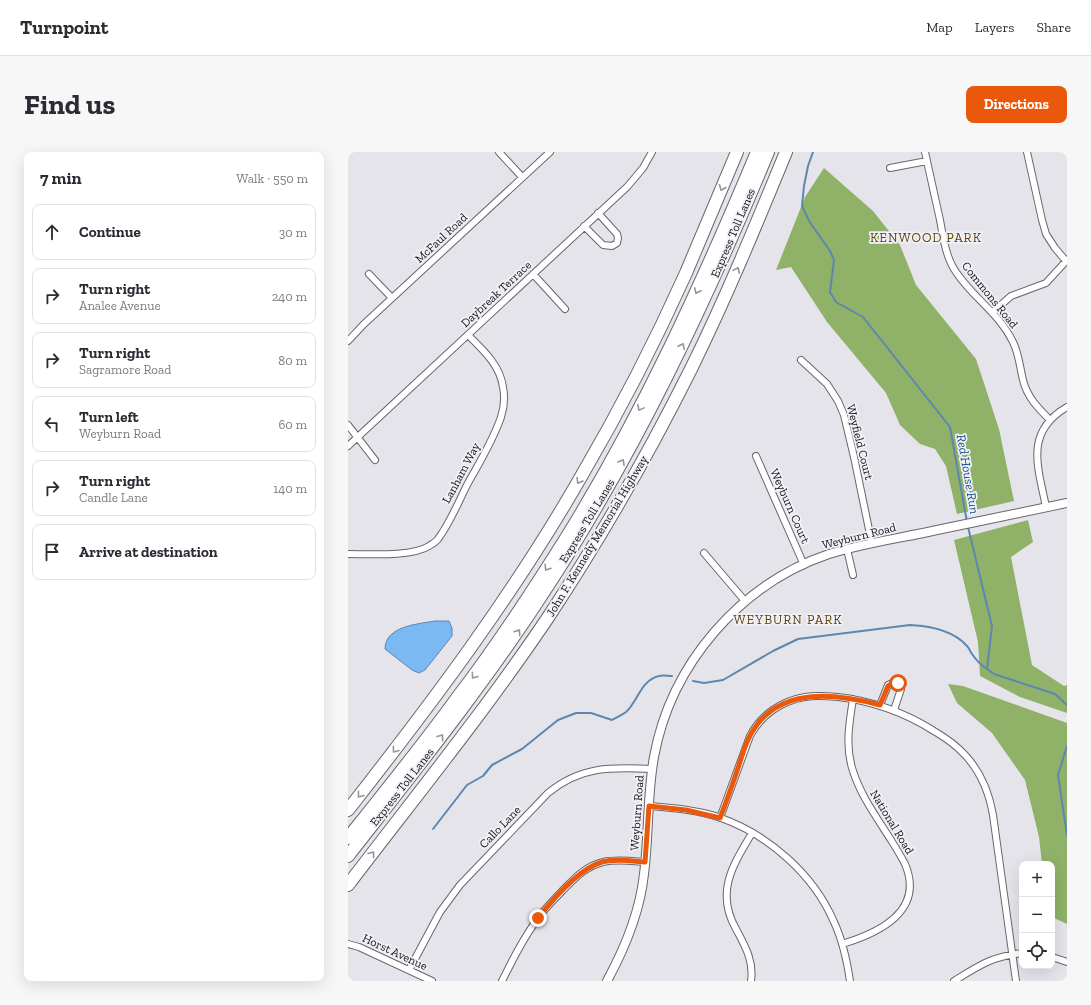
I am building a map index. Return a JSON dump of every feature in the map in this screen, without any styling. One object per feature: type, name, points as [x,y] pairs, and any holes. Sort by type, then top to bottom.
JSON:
[{"type":"highway","points":[[348,810],[471,648],[510,593],[574,489],[622,404],[654,340],[685,274],[737,152]]},
{"type":"highway","name":"Express Toll Lanes","points":[[348,838],[427,738],[481,666],[542,576],[583,510],[625,436],[670,349],[757,152]]},
{"type":"highway","name":"Express Toll Lanes","points":[[348,856],[484,680],[546,589],[594,511],[647,416],[686,338],[768,152]]},
{"type":"highway","name":"John F. Kennedy Memorial Highway","points":[[348,885],[470,728],[508,676],[563,594],[611,516],[661,427],[692,367],[741,261],[786,152]]},
{"type":"street","points":[[499,152],[522,177]]},
{"type":"street","name":"McFaul Road","points":[[348,341],[364,324],[550,152]]},
{"type":"street","name":"Daybreak Terrace","points":[[348,446],[632,181],[643,168],[652,152]]},
{"type":"street","name":"Commons Road","points":[[925,152],[943,238],[954,271],[965,285],[993,312],[1003,324],[1014,344],[1019,359],[1023,381],[1028,394],[1038,408],[1050,420]]},
{"type":"street","points":[[993,312],[1011,296],[1046,283],[1066,260],[1055,248],[1046,234],[1027,152]]},
{"type":"street","points":[[890,168],[927,161]]},
{"type":"street","points":[[584,226],[603,245],[612,246],[616,243],[618,238],[616,234],[598,213]]},
{"type":"street","points":[[369,274],[392,298]]},
{"type":"street","points":[[533,274],[565,309]]},
{"type":"street","name":"Lanham Way","points":[[348,554],[402,553],[423,550],[438,539],[447,524],[494,434],[501,418],[504,405],[503,388],[498,371],[489,358],[468,335]]},
{"type":"street","name":"Weyfield Court","points":[[801,360],[827,384],[838,401],[844,415],[872,544]]},
{"type":"street","points":[[1046,507],[1038,468],[1037,452],[1040,436],[1050,420],[1067,407]]},
{"type":"street","points":[[348,425],[375,460]]},
{"type":"street","name":"Weyburn Court","points":[[756,456],[804,565]]},
{"type":"street","name":"Weyburn Road","points":[[607,981],[623,948],[634,920],[642,886],[652,769],[656,747],[667,710],[686,671],[697,653],[715,630],[745,601],[775,581],[804,565],[830,554],[847,549],[1067,503]]},
{"type":"street","points":[[847,549],[853,576]]},
{"type":"street","points":[[704,553],[745,601]]},
{"type":"street","points":[[880,705],[888,686],[895,682],[898,683],[901,685],[901,689],[894,710]]},
{"type":"street","points":[[720,818],[750,736],[764,717],[782,704],[805,697],[830,696],[853,699],[880,705],[894,710],[925,725],[950,741],[970,761],[985,784],[990,798],[994,814],[1016,981]]},
{"type":"street","name":"National Road","points":[[842,944],[870,934],[890,922],[904,908],[908,901],[910,885],[908,871],[902,858],[862,792],[853,772],[848,744],[853,699]]},
{"type":"street","name":"Callo Lane","points":[[409,970],[440,912],[460,885],[525,816],[558,785],[577,774],[591,770],[619,768],[652,769]]},
{"type":"street","points":[[649,806],[686,810],[720,818],[752,833],[783,855],[809,882],[829,911],[842,944],[850,981]]},
{"type":"street","points":[[751,981],[752,972],[750,958],[745,945],[731,921],[726,896],[728,881],[734,865],[752,833]]},
{"type":"street","points":[[502,981],[520,947],[538,918],[577,876],[602,862],[621,860],[645,862]]},
{"type":"street","name":"Horst Avenue","points":[[348,944],[359,947],[432,981]]},
{"type":"street","points":[[954,981],[988,960],[1019,953]]},
{"type":"street","points":[[1055,958],[1067,962]]},
{"type":"green space","points":[[824,168],[873,211],[900,245],[916,285],[976,359],[999,429],[1014,501],[957,514],[946,466],[935,449],[920,444],[900,425],[886,393],[827,322],[791,267],[776,270],[805,197]]},
{"type":"green space","points":[[1028,520],[1033,542],[1011,557],[1032,665],[1064,686],[1067,685],[1067,713],[1020,697],[980,676],[978,642],[954,540]]},
{"type":"green space","points":[[948,684],[963,686],[1067,723],[1067,924],[1055,918],[1055,861],[1042,861],[1039,837],[1025,780],[992,733],[957,703]]},
{"type":"water","points":[[435,621],[449,621],[452,628],[452,636],[425,670],[419,673],[412,670],[385,649],[386,641],[390,635],[396,631],[412,625]]},
{"type":"waterway","name":"Red House Run","points":[[813,152],[808,166],[802,206],[809,221],[830,251],[834,260],[830,292],[836,302],[863,317],[950,427],[967,522]]},
{"type":"waterway","name":"Red House Run","points":[[968,527],[992,626],[987,669],[994,674],[1055,694],[1067,705]]},
{"type":"waterway","points":[[693,681],[704,683],[723,680],[773,651],[798,639],[910,625],[933,628],[949,633],[962,641],[977,660],[987,669]]},
{"type":"waterway","points":[[433,829],[467,785],[483,776],[492,765],[522,749],[558,720],[576,713],[591,713],[612,720],[626,712],[644,686],[653,678],[659,676],[672,676]]},
{"type":"waterway","name":"Red House Run","points":[[1067,746],[1058,775],[1067,835]]},
{"type":"district","name":"KENWOOD PARK","points":[[926,237]]},
{"type":"district","name":"WEYBURN PARK","points":[[788,619]]},
{"type":"route","points":[[538,918],[584,870],[602,862],[612,860],[645,862],[649,806],[699,812],[720,818],[750,736],[758,723],[764,717],[782,704],[805,697],[830,696],[880,705],[890,683],[898,683]]}]
